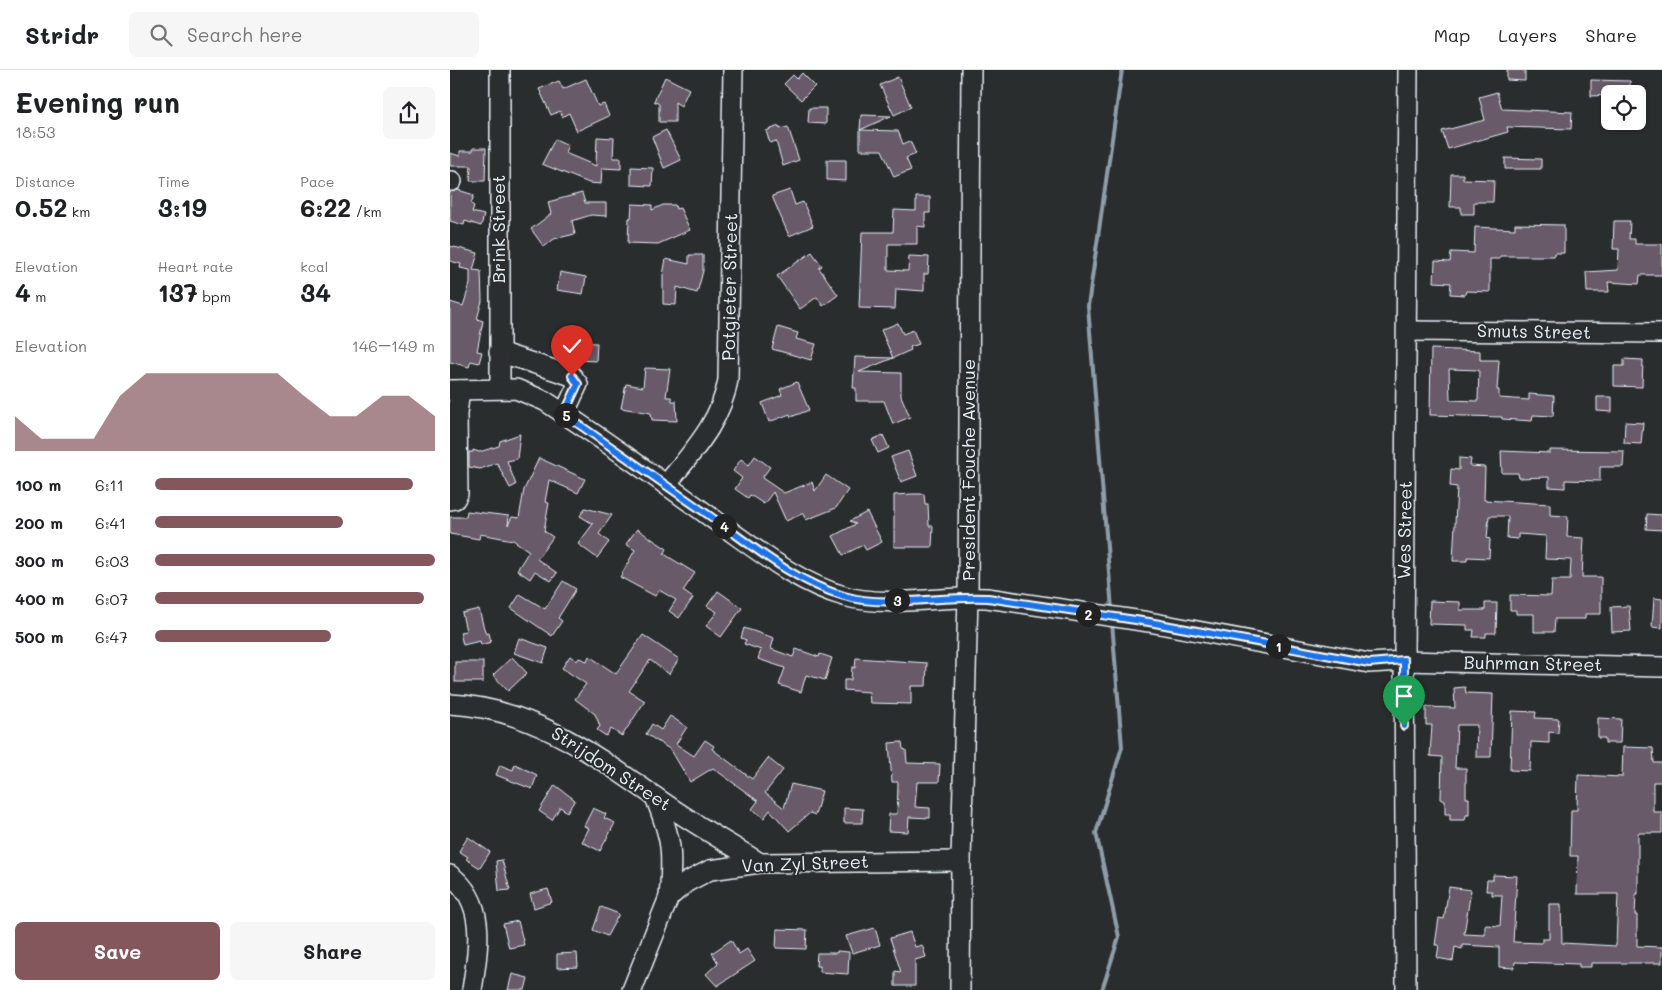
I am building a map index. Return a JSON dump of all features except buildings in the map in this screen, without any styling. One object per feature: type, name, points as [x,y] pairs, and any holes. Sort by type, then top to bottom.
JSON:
[{"type":"street","name":"Brink Street","points":[[500,70],[500,388]]},
{"type":"street","name":"Potgieter Street","points":[[666,485],[708,432],[718,414],[728,380],[733,70]]},
{"type":"street","name":"President Fouche Avenue","points":[[960,990],[961,861],[968,596],[971,70]]},
{"type":"street","name":"Wes Street","points":[[1406,990],[1404,660],[1408,70]]},
{"type":"street","name":"Smuts Street","points":[[1407,331],[1662,333]]},
{"type":"street","points":[[500,352],[572,376],[578,384],[564,414]]},
{"type":"street","name":"Buhrman Street","points":[[455,390],[500,388],[516,389],[530,394],[564,414],[753,547],[802,578],[843,596],[860,599],[922,601],[968,596],[1125,619],[1369,663],[1404,660],[1662,667]]},
{"type":"street","points":[[450,500],[455,500],[458,494],[455,390]]},
{"type":"street","name":"Strijdom Street","points":[[450,704],[470,705],[495,710],[546,728],[584,748],[655,797],[760,863]]},
{"type":"street","points":[[655,797],[671,845],[669,897]]},
{"type":"street","name":"Van Zyl Street","points":[[632,990],[669,897],[687,882],[710,870],[760,863],[961,861]]},
{"type":"street","points":[[450,875],[465,888],[478,926],[478,951],[472,990]]},
{"type":"waterway","points":[[1112,610],[1088,306],[1122,70]]},
{"type":"waterway","points":[[1102,990],[1119,937],[1096,833],[1122,747],[1112,622]]},
{"type":"route","points":[[572,376],[578,384],[564,414],[753,547],[802,578],[843,596],[860,599],[922,601],[968,596],[988,598],[1149,622],[1369,663],[1404,660],[1404,726]]}]
